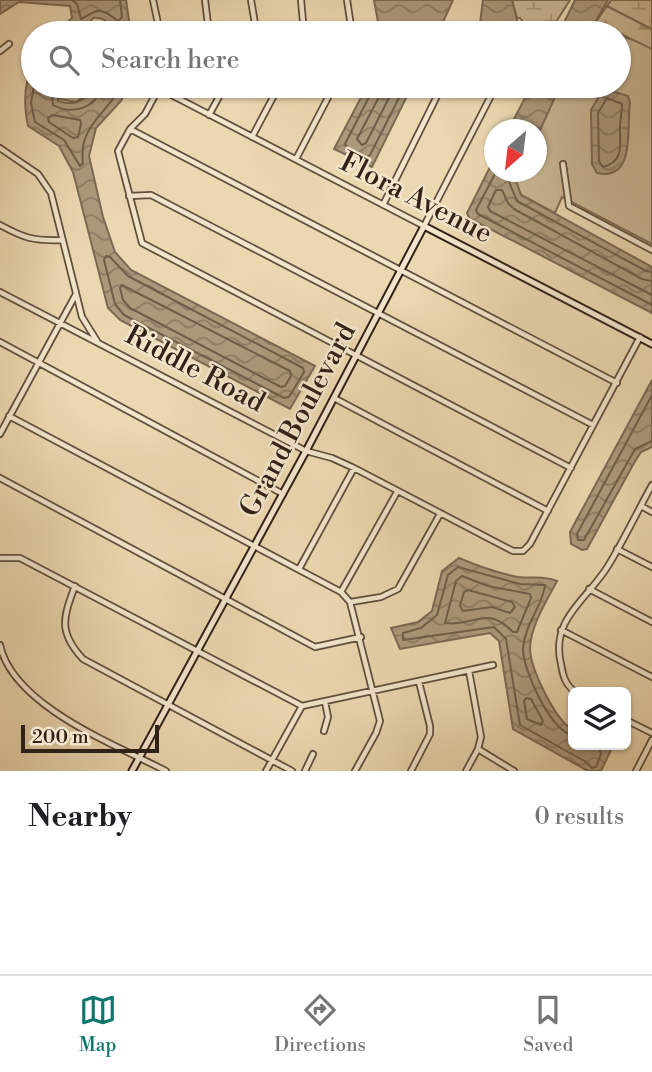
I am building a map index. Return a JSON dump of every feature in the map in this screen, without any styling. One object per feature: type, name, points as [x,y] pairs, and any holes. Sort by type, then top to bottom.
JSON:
[{"type":"street","points":[[153,0],[157,21]]},
{"type":"street","points":[[205,0],[208,21]]},
{"type":"street","points":[[251,0],[254,21]]},
{"type":"street","points":[[301,0],[303,21]]},
{"type":"street","points":[[346,0],[350,21]]},
{"type":"street","points":[[0,51],[9,44]]},
{"type":"street","points":[[154,98],[118,151],[142,243],[571,468]]},
{"type":"street","name":"Flora Avenue","points":[[179,98],[652,344]]},
{"type":"street","points":[[209,115],[218,98]]},
{"type":"street","points":[[252,137],[273,98]]},
{"type":"street","points":[[296,159],[328,98]]},
{"type":"street","points":[[383,205],[436,98]]},
{"type":"street","name":"Grand Boulevard","points":[[132,771],[357,356],[490,98]]},
{"type":"street","points":[[130,130],[617,383]]},
{"type":"street","points":[[0,148],[38,174],[51,193],[82,317],[97,341]]},
{"type":"street","points":[[563,164],[569,206],[652,250]]},
{"type":"street","points":[[129,195],[151,195],[594,425]]},
{"type":"street","points":[[0,225],[35,241],[61,240]]},
{"type":"street","name":"Riddle Road","points":[[0,292],[306,451],[354,468],[513,551],[523,551],[530,544],[548,511]]},
{"type":"street","points":[[1,430],[76,294]]},
{"type":"street","points":[[334,398],[548,511],[640,337]]},
{"type":"street","points":[[0,342],[283,494]]},
{"type":"street","points":[[9,416],[341,592],[350,602],[361,637],[380,721],[355,771]]},
{"type":"street","points":[[299,569],[354,468]]},
{"type":"street","points":[[0,478],[315,647],[361,637]]},
{"type":"street","points":[[570,687],[565,681],[558,655],[557,643],[561,630],[578,602],[607,568],[652,485]]},
{"type":"street","points":[[341,592],[397,492]]},
{"type":"street","points":[[640,506],[652,512]]},
{"type":"street","points":[[350,602],[381,597],[398,589],[440,514]]},
{"type":"street","points":[[617,549],[652,567]]},
{"type":"street","points":[[0,558],[20,558],[302,706],[493,666]]},
{"type":"street","points":[[75,586],[64,618],[65,632],[73,648],[83,659],[292,771]]},
{"type":"street","points":[[589,589],[652,622]]},
{"type":"street","points":[[561,630],[652,677]]},
{"type":"street","points":[[0,645],[9,667],[44,706],[166,771]]},
{"type":"street","points":[[466,771],[478,750],[481,737],[469,671]]},
{"type":"street","points":[[411,771],[429,734],[430,726],[419,682]]},
{"type":"street","points":[[324,731],[327,717],[325,702]]},
{"type":"street","points":[[266,771],[302,706]]},
{"type":"street","points":[[631,722],[652,733]]},
{"type":"street","points":[[636,771],[652,740]]},
{"type":"street","points":[[478,750],[514,771]]},
{"type":"street","points":[[305,771],[313,754]]},
{"type":"green space","points":[[512,0],[570,0],[557,21],[522,21],[517,18]]},
{"type":"green space","points":[[611,0],[652,0],[652,29],[607,6]]},
{"type":"green space","points":[[607,6],[652,29],[652,49],[631,39],[631,21],[596,21]]},
{"type":"green space","points":[[631,39],[652,49],[652,244],[562,197],[555,213],[521,195],[516,182],[547,182],[547,119],[544,119],[552,98],[631,98]]},
{"type":"green space","points":[[60,98],[82,98],[76,102]]},
{"type":"water","points":[[0,0],[126,0],[129,21],[93,18],[91,21],[69,21],[72,18],[70,6],[19,2],[0,14]]},
{"type":"water","points":[[374,0],[453,0],[443,21],[378,21]]},
{"type":"water","points":[[483,0],[512,0],[517,21],[480,21]]},
{"type":"water","points":[[575,0],[608,0],[596,21],[565,21]]},
{"type":"water","points":[[25,98],[58,98],[58,101],[75,103],[84,98],[123,98],[96,128],[89,156],[103,217],[115,252],[131,270],[315,366],[290,409],[120,320],[108,308],[73,172],[59,146],[28,126]]},
{"type":"water","points":[[361,98],[406,98],[372,167],[334,149]]},
{"type":"water","points":[[525,98],[555,98],[545,119],[514,119]]},
{"type":"water","points":[[598,98],[629,98],[627,150],[624,161],[618,169],[610,173],[597,173],[592,164],[591,110]]},
{"type":"water","points":[[484,179],[484,182],[516,182],[521,195],[652,267],[652,313],[469,218],[467,213]]},
{"type":"water","points":[[652,380],[652,447],[641,452],[587,549],[582,550],[571,544],[570,532]]},
{"type":"water","points":[[459,558],[510,575],[557,581],[533,631],[531,657],[551,705],[568,726],[568,750],[611,750],[601,771],[588,771],[513,729],[499,641],[490,633],[400,649],[391,628],[418,622],[432,611],[442,571]]}]
